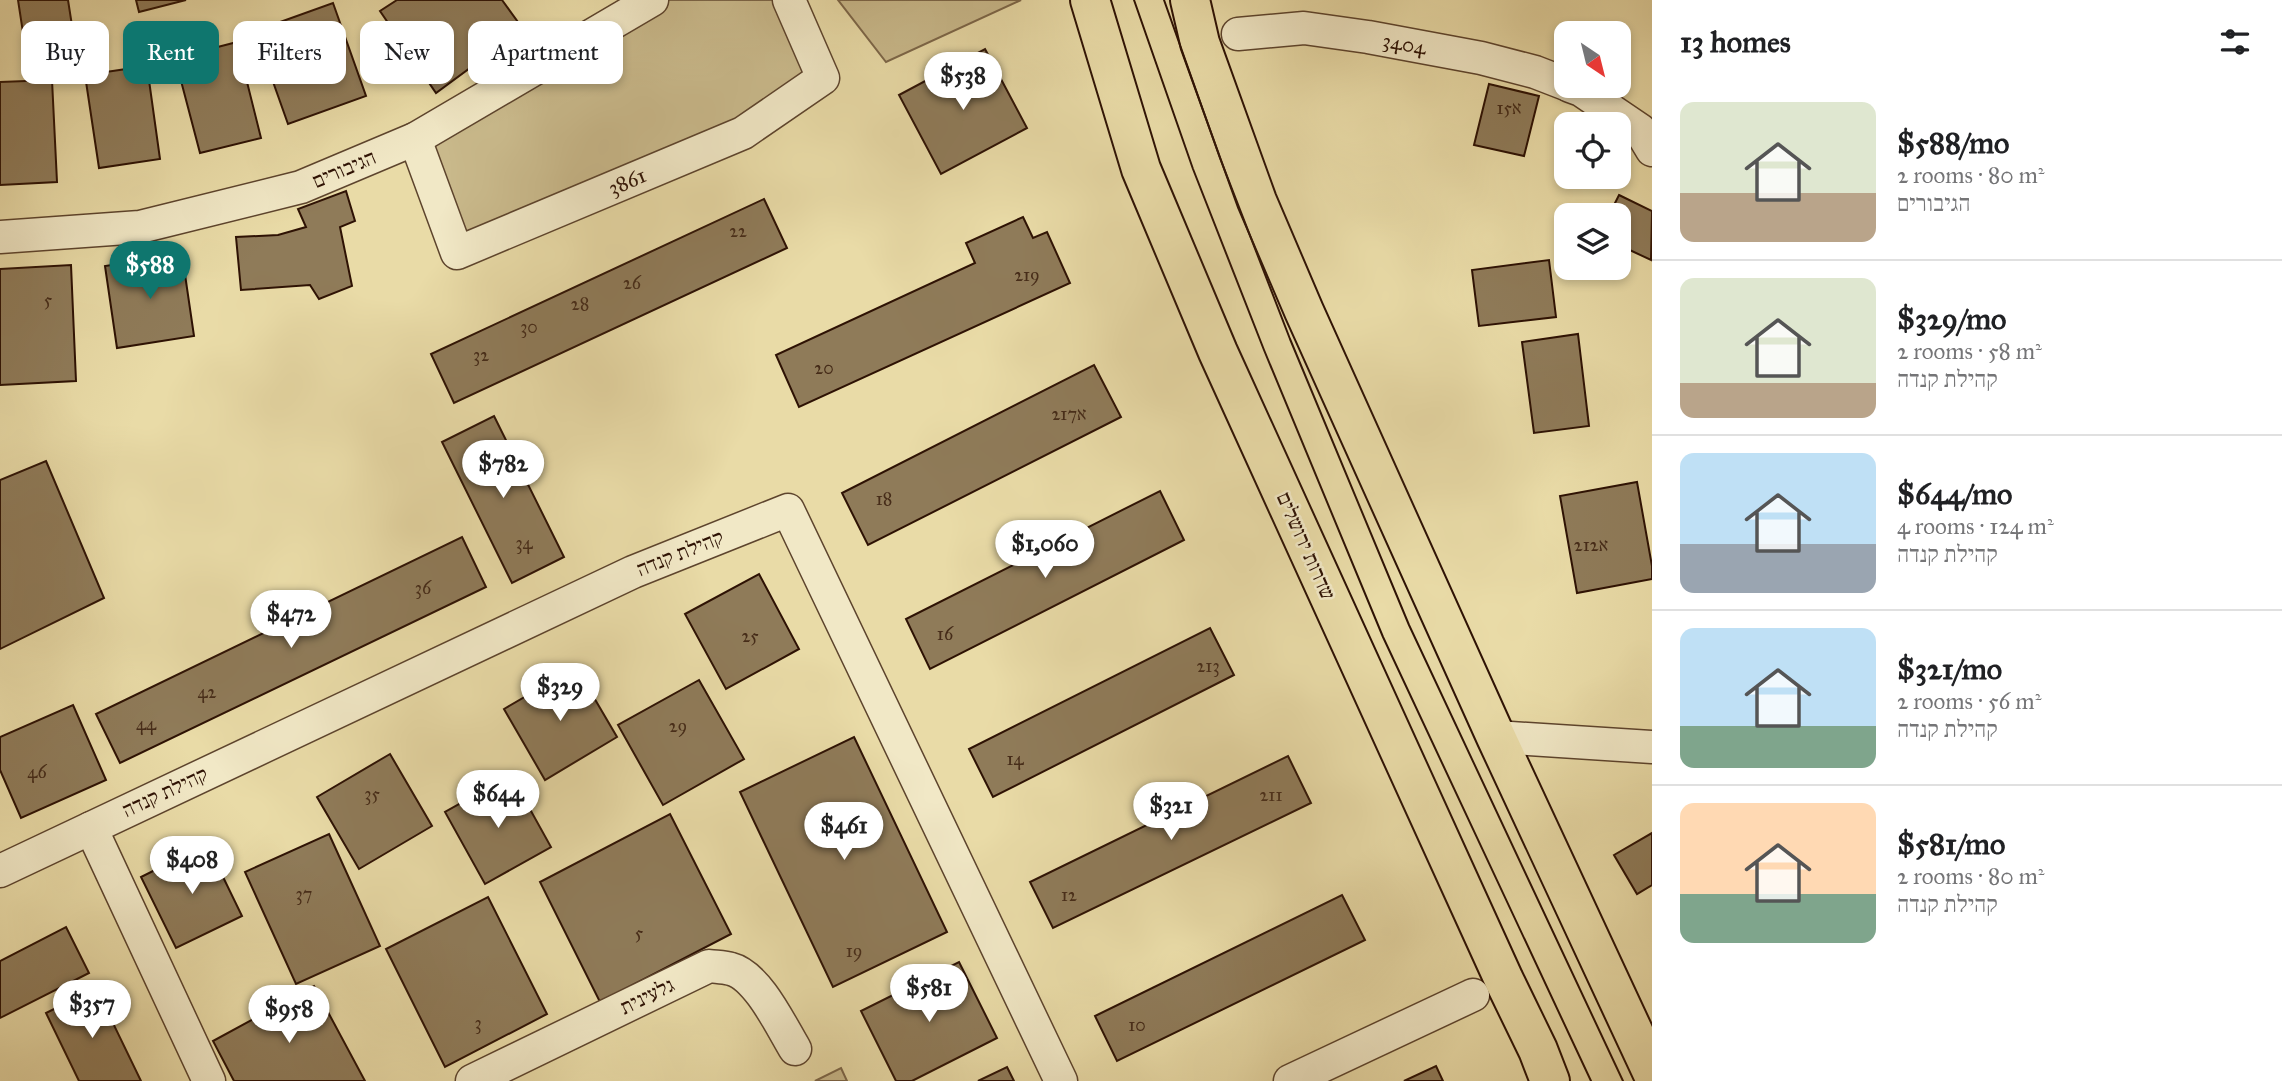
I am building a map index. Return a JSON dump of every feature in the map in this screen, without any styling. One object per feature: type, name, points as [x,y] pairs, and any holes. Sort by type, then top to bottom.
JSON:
[{"type":"main road","name":"שדרות ירושלים","points":[[1090,0],[1142,169],[1218,352],[1550,1081]]},
{"type":"main road","points":[[1190,0],[1200,43],[1257,201],[1496,737],[1648,1053]]},
{"type":"street","name":"הגיבורים","points":[[0,237],[140,227],[301,187],[415,139],[652,0]]},
{"type":"street","name":"3861","points":[[415,139],[457,253],[743,133],[823,78],[789,0]]},
{"type":"street","name":"3404","points":[[1238,34],[1304,28],[1367,37],[1481,58],[1554,79]]},
{"type":"street","name":"3404","points":[[1593,98],[1640,130],[1652,150]]},
{"type":"street","name":"קהילת קנדה","points":[[0,871],[633,572],[788,510],[1061,1081]]},
{"type":"street","points":[[1496,737],[1652,747]]},
{"type":"street","points":[[91,828],[209,1081]]},
{"type":"street","name":"גלעינית","points":[[471,1081],[709,966],[732,969],[747,978],[765,1000],[795,1049]]},
{"type":"street","points":[[1290,1081],[1473,995]]},
{"type":"shaded area","points":[[652,0],[789,0],[823,78],[457,253],[415,139],[509,84],[623,84],[623,21],[616,21]]},
{"type":"shaded area","points":[[838,0],[1021,0],[886,62]]},
{"type":"shaded area","points":[[841,1068],[847,1081],[815,1081]]},
{"type":"building","points":[[18,0],[68,0],[71,21],[21,21]]},
{"type":"building","points":[[136,0],[186,0],[139,12]]},
{"type":"building","points":[[397,0],[502,0],[517,21],[468,21],[468,69],[454,80],[454,21],[387,21],[380,11]]},
{"type":"building","points":[[333,3],[339,21],[283,21]]},
{"type":"building","points":[[346,40],[366,96],[288,124],[274,84],[346,84]]},
{"type":"building","points":[[233,43],[233,84],[248,84],[261,138],[200,153],[182,84],[219,84],[219,47]]},
{"type":"building","points":[[985,49],[1027,128],[941,174],[899,95]]},
{"type":"building","points":[[123,69],[123,84],[150,84],[160,159],[99,168],[86,84],[109,84],[109,72]]},
{"type":"building","points":[[0,82],[52,84],[57,182],[0,185]]},
{"type":"building","points":[[430,84],[448,84],[436,93]]},
{"type":"building","points":[[1489,84],[1539,96],[1524,156],[1474,145]]},
{"type":"building","points":[[346,191],[355,221],[340,227],[352,286],[319,299],[310,285],[241,290],[236,237],[278,235],[306,227],[298,209]]},
{"type":"building","points":[[1619,195],[1652,211],[1651,260],[1631,251],[1631,203],[1615,203]]},
{"type":"building","points":[[764,199],[787,248],[454,403],[431,354]]},
{"type":"building","points":[[1023,217],[1033,238],[1047,232],[1070,283],[799,407],[776,355],[975,263],[966,243]]},
{"type":"building","points":[[182,254],[194,336],[117,348],[105,266]]},
{"type":"building","points":[[1549,260],[1556,317],[1479,326],[1472,270]]},
{"type":"building","points":[[71,265],[76,381],[0,385],[0,269]]},
{"type":"building","points":[[1578,334],[1589,426],[1534,433],[1522,342]]},
{"type":"building","points":[[1094,365],[1121,417],[868,545],[842,493]]},
{"type":"building","points":[[494,416],[564,557],[512,583],[442,442]]},
{"type":"building","points":[[46,461],[104,598],[0,649],[0,480]]},
{"type":"building","points":[[1637,482],[1652,579],[1577,593],[1560,496]]},
{"type":"building","points":[[1160,491],[1184,540],[930,669],[906,619]]},
{"type":"building","points":[[462,537],[486,587],[120,763],[96,714]]},
{"type":"building","points":[[759,574],[799,649],[726,689],[685,614]]},
{"type":"building","points":[[1210,628],[1234,675],[993,797],[969,749]]},
{"type":"building","points":[[576,667],[617,737],[545,780],[504,709]]},
{"type":"building","points":[[699,680],[744,759],[663,805],[618,725]]},
{"type":"building","points":[[73,705],[106,780],[21,818],[0,770],[0,737]]},
{"type":"building","points":[[854,737],[947,932],[833,987],[740,792]]},
{"type":"building","points":[[390,754],[432,826],[359,869],[317,797]]},
{"type":"building","points":[[1288,756],[1311,803],[1053,928],[1030,882]]},
{"type":"building","points":[[511,775],[551,847],[485,884],[445,812]]},
{"type":"building","points":[[670,814],[731,934],[600,1002],[540,882]]},
{"type":"building","points":[[1652,833],[1652,885],[1637,894],[1614,855]]},
{"type":"building","points":[[329,834],[380,946],[296,984],[245,872]]},
{"type":"building","points":[[207,844],[242,916],[176,948],[141,877]]},
{"type":"building","points":[[1342,895],[1365,940],[1117,1061],[1095,1016]]},
{"type":"building","points":[[488,897],[547,1014],[445,1067],[386,949]]},
{"type":"building","points":[[66,927],[89,973],[0,1018],[0,961]]},
{"type":"building","points":[[959,962],[997,1038],[912,1081],[896,1081],[861,1011]]},
{"type":"building","points":[[314,986],[365,1081],[234,1081],[213,1041]]},
{"type":"building","points":[[96,988],[141,1081],[79,1081],[46,1013]]},
{"type":"building","points":[[1436,1066],[1443,1081],[1404,1081]]},
{"type":"building","points":[[1007,1067],[1014,1081],[978,1081]]},
{"type":"tram line","points":[[1134,0],[1193,169],[1264,350],[1383,637],[1591,1081]]},
{"type":"tram line","points":[[1164,0],[1220,158],[1290,339],[1409,625],[1623,1081]]}]
